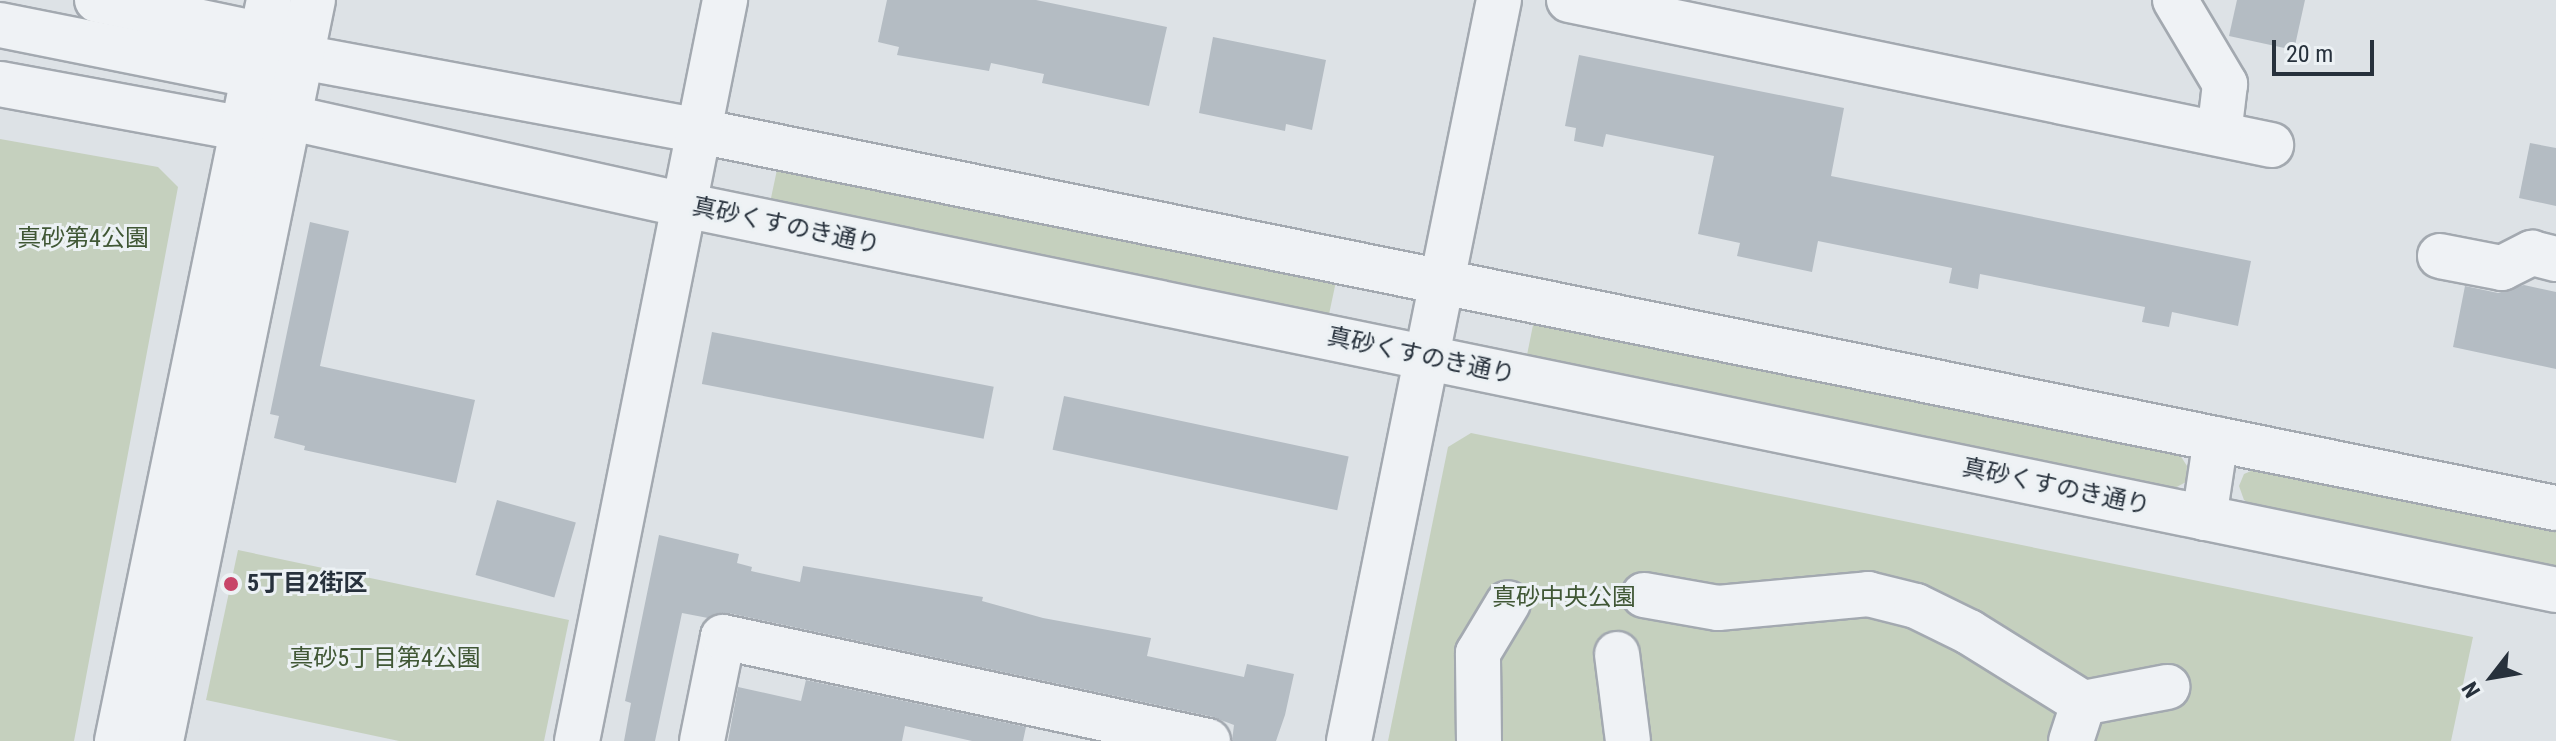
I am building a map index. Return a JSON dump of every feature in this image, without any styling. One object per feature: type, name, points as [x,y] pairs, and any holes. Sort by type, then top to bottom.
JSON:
[{"type":"street","points":[[97,0],[261,36],[301,57],[699,131],[2556,508]]},
{"type":"street","points":[[161,741],[313,0]]},
{"type":"street","points":[[577,741],[725,0]]},
{"type":"street","points":[[1349,741],[1499,0]]},
{"type":"street","points":[[1569,0],[2271,145]]},
{"type":"street","points":[[2175,0],[2225,84],[2219,134]]},
{"type":"street","points":[[0,25],[181,60],[261,36]]},
{"type":"street","points":[[261,36],[287,117]]},
{"type":"street","points":[[117,741],[261,36]]},
{"type":"street","points":[[0,84],[240,128],[287,117]]},
{"type":"street","name":"真砂くすのき通り","points":[[287,117],[684,205],[2556,590]]},
{"type":"street","points":[[2440,256],[2502,268],[2532,253],[2556,259]]},
{"type":"street","points":[[2204,518],[2216,439]]},
{"type":"street","points":[[1644,595],[1718,608],[1868,594],[1916,606],[1969,632],[2077,722],[2167,687]]},
{"type":"street","points":[[1479,741],[1478,653],[1508,603]]},
{"type":"street","points":[[702,741],[723,637],[1208,741]]},
{"type":"street","points":[[1617,654],[1628,741]]},
{"type":"street","points":[[129,680],[172,689]]},
{"type":"green space","name":"真砂第4公園","points":[[0,139],[158,167],[178,187],[74,741],[0,741]]},
{"type":"green space","points":[[778,165],[1336,284],[1327,323],[770,204]]},
{"type":"green space","points":[[1534,320],[2162,449],[2180,455],[2187,466],[2186,482],[2171,490],[1526,360]]},
{"type":"green space","name":"真砂中央公園","points":[[1471,433],[2473,637],[2451,741],[1388,741],[1448,447]]},
{"type":"green space","points":[[2258,468],[2556,529],[2556,569],[2256,507],[2244,500],[2239,486],[2244,474]]},
{"type":"green space","name":"真砂5丁目第4公園","points":[[238,550],[569,620],[544,741],[399,741],[206,700]]},
{"type":"building","points":[[887,0],[1036,0],[1167,27],[1149,106],[1042,83],[1044,74],[991,63],[989,71],[897,55],[899,47],[878,42]]},
{"type":"building","points":[[2237,0],[2305,0],[2294,50],[2229,36]]},
{"type":"building","points":[[1213,37],[1326,60],[1312,130],[1286,124],[1285,131],[1199,113]]},
{"type":"building","points":[[1579,55],[1844,108],[1831,176],[2251,261],[2238,326],[2172,312],[2169,327],[2142,322],[2145,307],[1980,274],[1978,289],[1949,283],[1952,268],[1818,241],[1812,272],[1737,256],[1740,243],[1698,234],[1714,156],[1606,134],[1603,147],[1574,141],[1576,128],[1565,126]]},
{"type":"building","points":[[2530,143],[2556,148],[2556,206],[2519,198]]},
{"type":"building","points":[[310,222],[349,231],[320,366],[475,400],[456,483],[304,450],[305,446],[274,438],[279,416],[270,414]]},
{"type":"building","points":[[2524,285],[2556,292],[2556,369],[2453,347],[2465,286],[2498,293]]},
{"type":"building","points":[[712,332],[994,387],[984,439],[702,384]]},
{"type":"building","points":[[1064,396],[1349,457],[1337,510],[1053,450]]},
{"type":"building","points":[[497,500],[576,523],[554,598],[476,575]]},
{"type":"building","points":[[659,535],[739,554],[737,563],[752,567],[751,571],[800,582],[803,566],[983,597],[982,601],[1043,618],[1151,638],[1147,656],[1244,677],[1247,664],[1294,674],[1285,715],[1276,741],[1232,741],[1234,725],[1213,717],[728,613],[708,618],[682,613],[655,741],[624,741],[631,703],[625,701]]},
{"type":"building","points":[[806,680],[1026,727],[1023,741],[972,741],[905,726],[902,741],[728,741],[738,687],[801,701]]},
{"type":"place","name":"5丁目2街区","points":[[231,584]]}]
